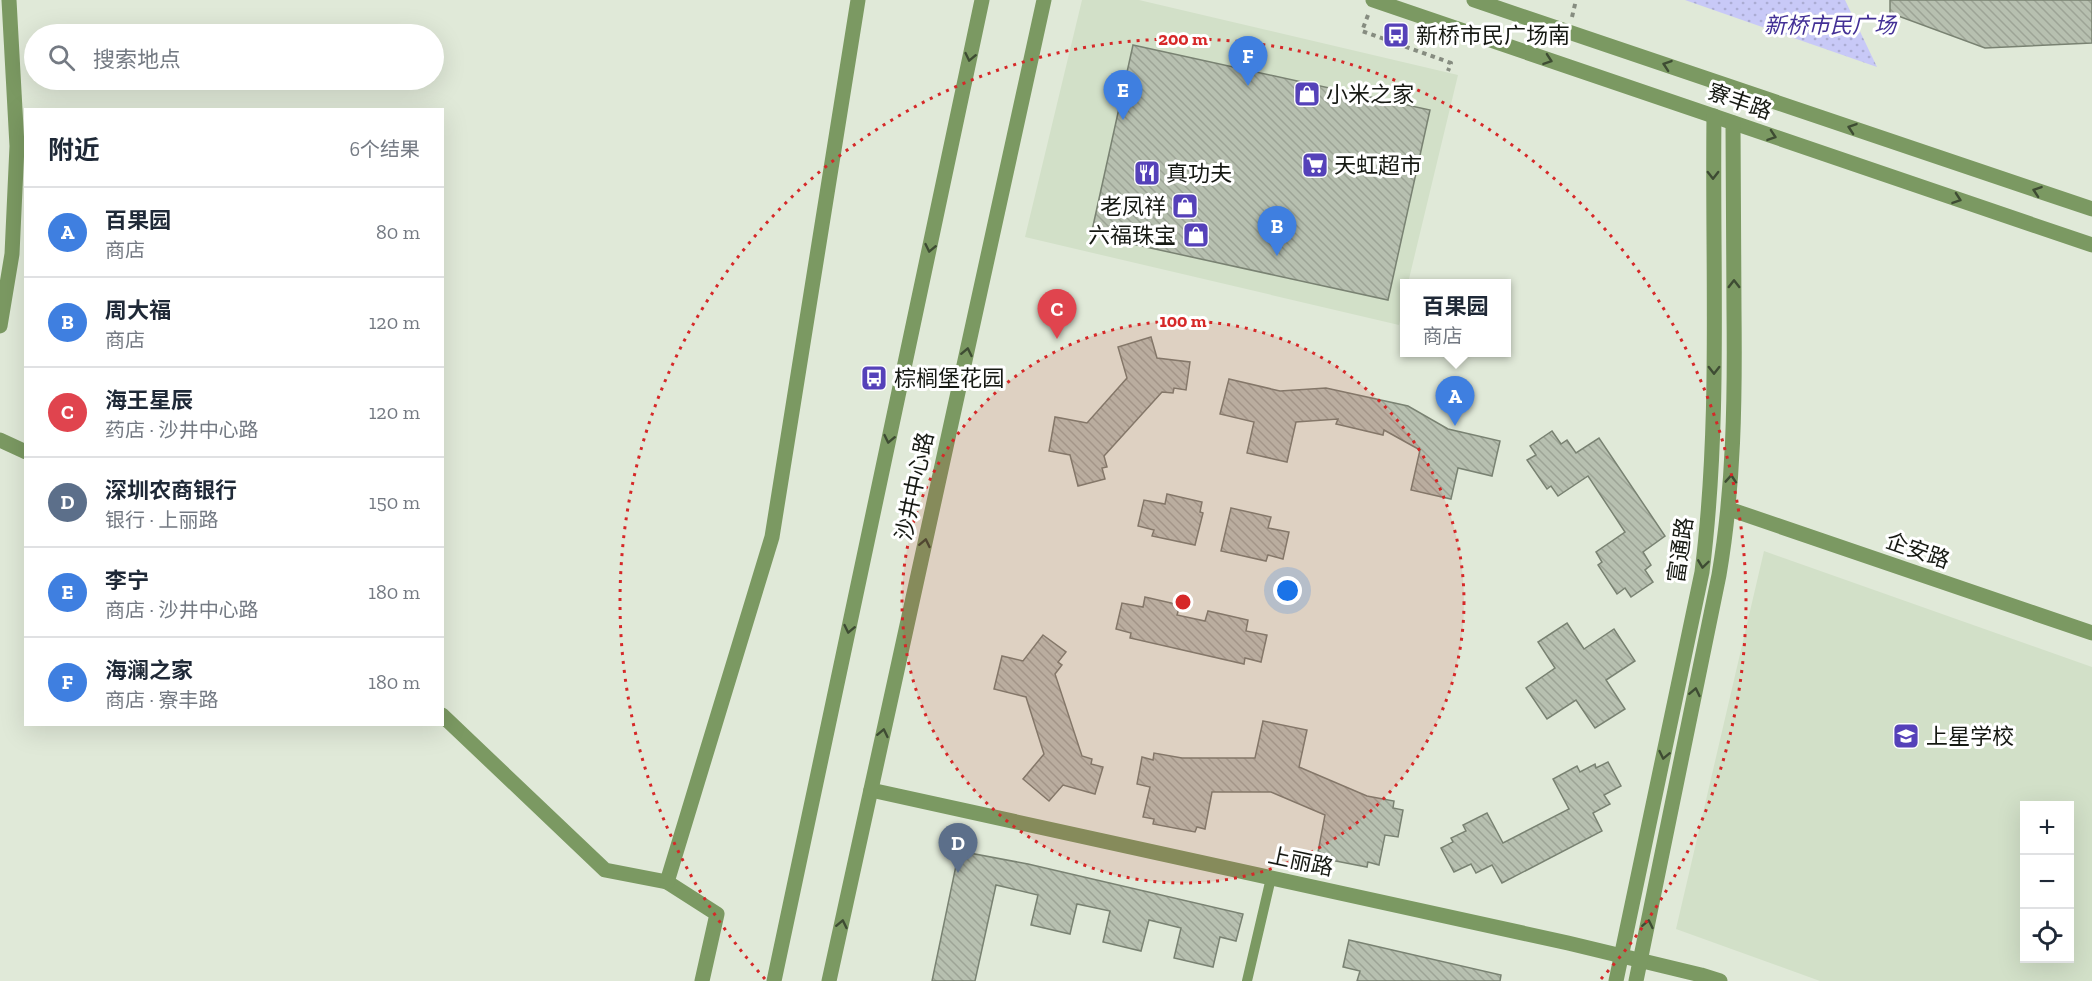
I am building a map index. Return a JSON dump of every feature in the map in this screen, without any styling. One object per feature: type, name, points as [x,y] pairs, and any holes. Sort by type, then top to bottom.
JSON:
[{"type":"street","points":[[0,326],[12,255],[17,146],[9,0]]},
{"type":"street","points":[[667,882],[772,537],[858,0]]},
{"type":"street","name":"沙井中心路","points":[[774,981],[982,0]]},
{"type":"street","name":"寮丰路","points":[[1373,0],[2092,245]]},
{"type":"street","name":"寮丰路","points":[[1474,0],[2092,209]]},
{"type":"street","name":"沙井中心路","points":[[829,981],[1044,1]]},
{"type":"street","name":"富通路","points":[[1616,981],[1702,572],[1707,532],[1714,392],[1714,116]]},
{"type":"street","name":"富通路","points":[[1636,981],[1719,575],[1729,509],[1735,383],[1733,123]]},
{"type":"street","points":[[0,440],[24,451]]},
{"type":"street","name":"企安路","points":[[1729,509],[2092,633]]},
{"type":"street","points":[[444,717],[604,870],[667,882],[717,914],[702,981]]},
{"type":"street","name":"上丽路","points":[[871,790],[1640,960],[1720,981]]},
{"type":"lane","points":[[1247,981],[1271,878]]},
{"type":"path","points":[[1362,31],[1451,63],[1448,71]]},
{"type":"shaded area","points":[[1082,0],[1139,0],[1458,75],[1409,279],[1400,279],[1399,325],[1025,237]]},
{"type":"shaded area","name":"上星学校","points":[[1764,551],[2092,667],[2092,981],[1820,981],[1676,929]]},
{"type":"green space","name":"新桥市民广场","points":[[1685,0],[1845,0],[1877,67]]},
{"type":"building","points":[[1890,0],[2092,0],[2092,43],[1985,48],[1890,13]]},
{"type":"building","points":[[1133,45],[1430,110],[1388,300],[1091,235]]},
{"type":"building","points":[[1151,337],[1157,358],[1190,362],[1186,390],[1174,388],[1173,393],[1162,392],[1104,456],[1107,467],[1102,468],[1105,479],[1078,486],[1070,455],[1049,451],[1055,417],[1087,423],[1127,378],[1118,347]]},
{"type":"building","points":[[1229,379],[1280,391],[1326,388],[1408,406],[1448,429],[1500,441],[1492,476],[1458,468],[1451,499],[1411,490],[1420,450],[1384,430],[1383,435],[1336,424],[1338,419],[1296,422],[1287,462],[1247,453],[1254,422],[1220,414]]},
{"type":"building","points":[[1552,431],[1561,444],[1567,440],[1576,453],[1599,438],[1665,536],[1643,552],[1651,565],[1645,570],[1653,582],[1631,597],[1625,588],[1617,594],[1598,565],[1602,562],[1596,552],[1625,532],[1588,476],[1558,496],[1551,486],[1547,489],[1527,460],[1536,455],[1530,446]]},
{"type":"building","points":[[1167,494],[1202,502],[1200,512],[1203,513],[1195,545],[1152,536],[1154,530],[1138,526],[1144,500],[1165,504]]},
{"type":"building","points":[[1231,508],[1271,517],[1268,528],[1289,532],[1283,559],[1268,555],[1266,561],[1221,551]]},
{"type":"building","points":[[1145,597],[1180,605],[1177,615],[1205,621],[1208,611],[1248,620],[1246,631],[1267,635],[1261,662],[1245,658],[1244,664],[1130,638],[1131,633],[1116,629],[1122,603],[1143,607]]},
{"type":"building","points":[[1567,623],[1584,649],[1614,629],[1635,661],[1606,680],[1625,709],[1595,728],[1576,700],[1547,719],[1526,688],[1555,668],[1538,642]]},
{"type":"building","points":[[1043,635],[1066,652],[1058,662],[1062,665],[1055,674],[1082,756],[1092,759],[1091,764],[1103,767],[1095,794],[1063,785],[1049,801],[1023,779],[1044,754],[1026,697],[994,689],[1002,656],[1023,661]]},
{"type":"building","points":[[1263,721],[1307,730],[1299,767],[1367,796],[1394,801],[1393,808],[1403,810],[1398,837],[1385,835],[1379,865],[1368,862],[1367,867],[1325,859],[1326,854],[1318,852],[1325,815],[1271,792],[1212,792],[1205,829],[1197,827],[1195,832],[1153,824],[1154,819],[1143,817],[1150,787],[1137,784],[1142,757],[1153,760],[1154,753],[1182,758],[1255,758]]},
{"type":"building","points":[[1608,762],[1621,786],[1604,795],[1610,804],[1593,813],[1602,831],[1502,883],[1492,865],[1476,873],[1471,864],[1454,872],[1441,848],[1453,842],[1451,838],[1466,831],[1463,825],[1487,813],[1503,843],[1569,809],[1553,779],[1577,766],[1580,772],[1595,764],[1596,768]]},
{"type":"building","points":[[959,851],[1028,864],[1243,914],[1236,941],[1220,937],[1213,967],[1174,958],[1181,928],[1149,920],[1141,951],[1103,942],[1110,911],[1077,904],[1070,934],[1031,925],[1038,895],[996,885],[975,981],[932,981]]},
{"type":"building","points":[[1349,940],[1501,975],[1500,981],[1357,981],[1360,971],[1343,967]]},
{"type":"place","name":"新桥市民广场南","points":[[1396,35]]},
{"type":"place","name":"海澜之家","points":[[1248,86]]},
{"type":"place","name":"小米之家","points":[[1307,94]]},
{"type":"place","name":"李宁","points":[[1123,120]]},
{"type":"place","name":"天虹超市","points":[[1315,165]]},
{"type":"place","name":"真功夫","points":[[1147,173]]},
{"type":"place","name":"老凤祥","points":[[1185,206]]},
{"type":"place","name":"六福珠宝","points":[[1196,235]]},
{"type":"place","name":"周大福","points":[[1277,256]]},
{"type":"place","name":"海王星辰","points":[[1057,339]]},
{"type":"place","name":"棕榈堡花园","points":[[874,378]]},
{"type":"place","name":"百果园","points":[[1455,426]]},
{"type":"place","name":"上星学校","points":[[1906,736]]},
{"type":"place","name":"深圳农商银行","points":[[958,873]]}]
